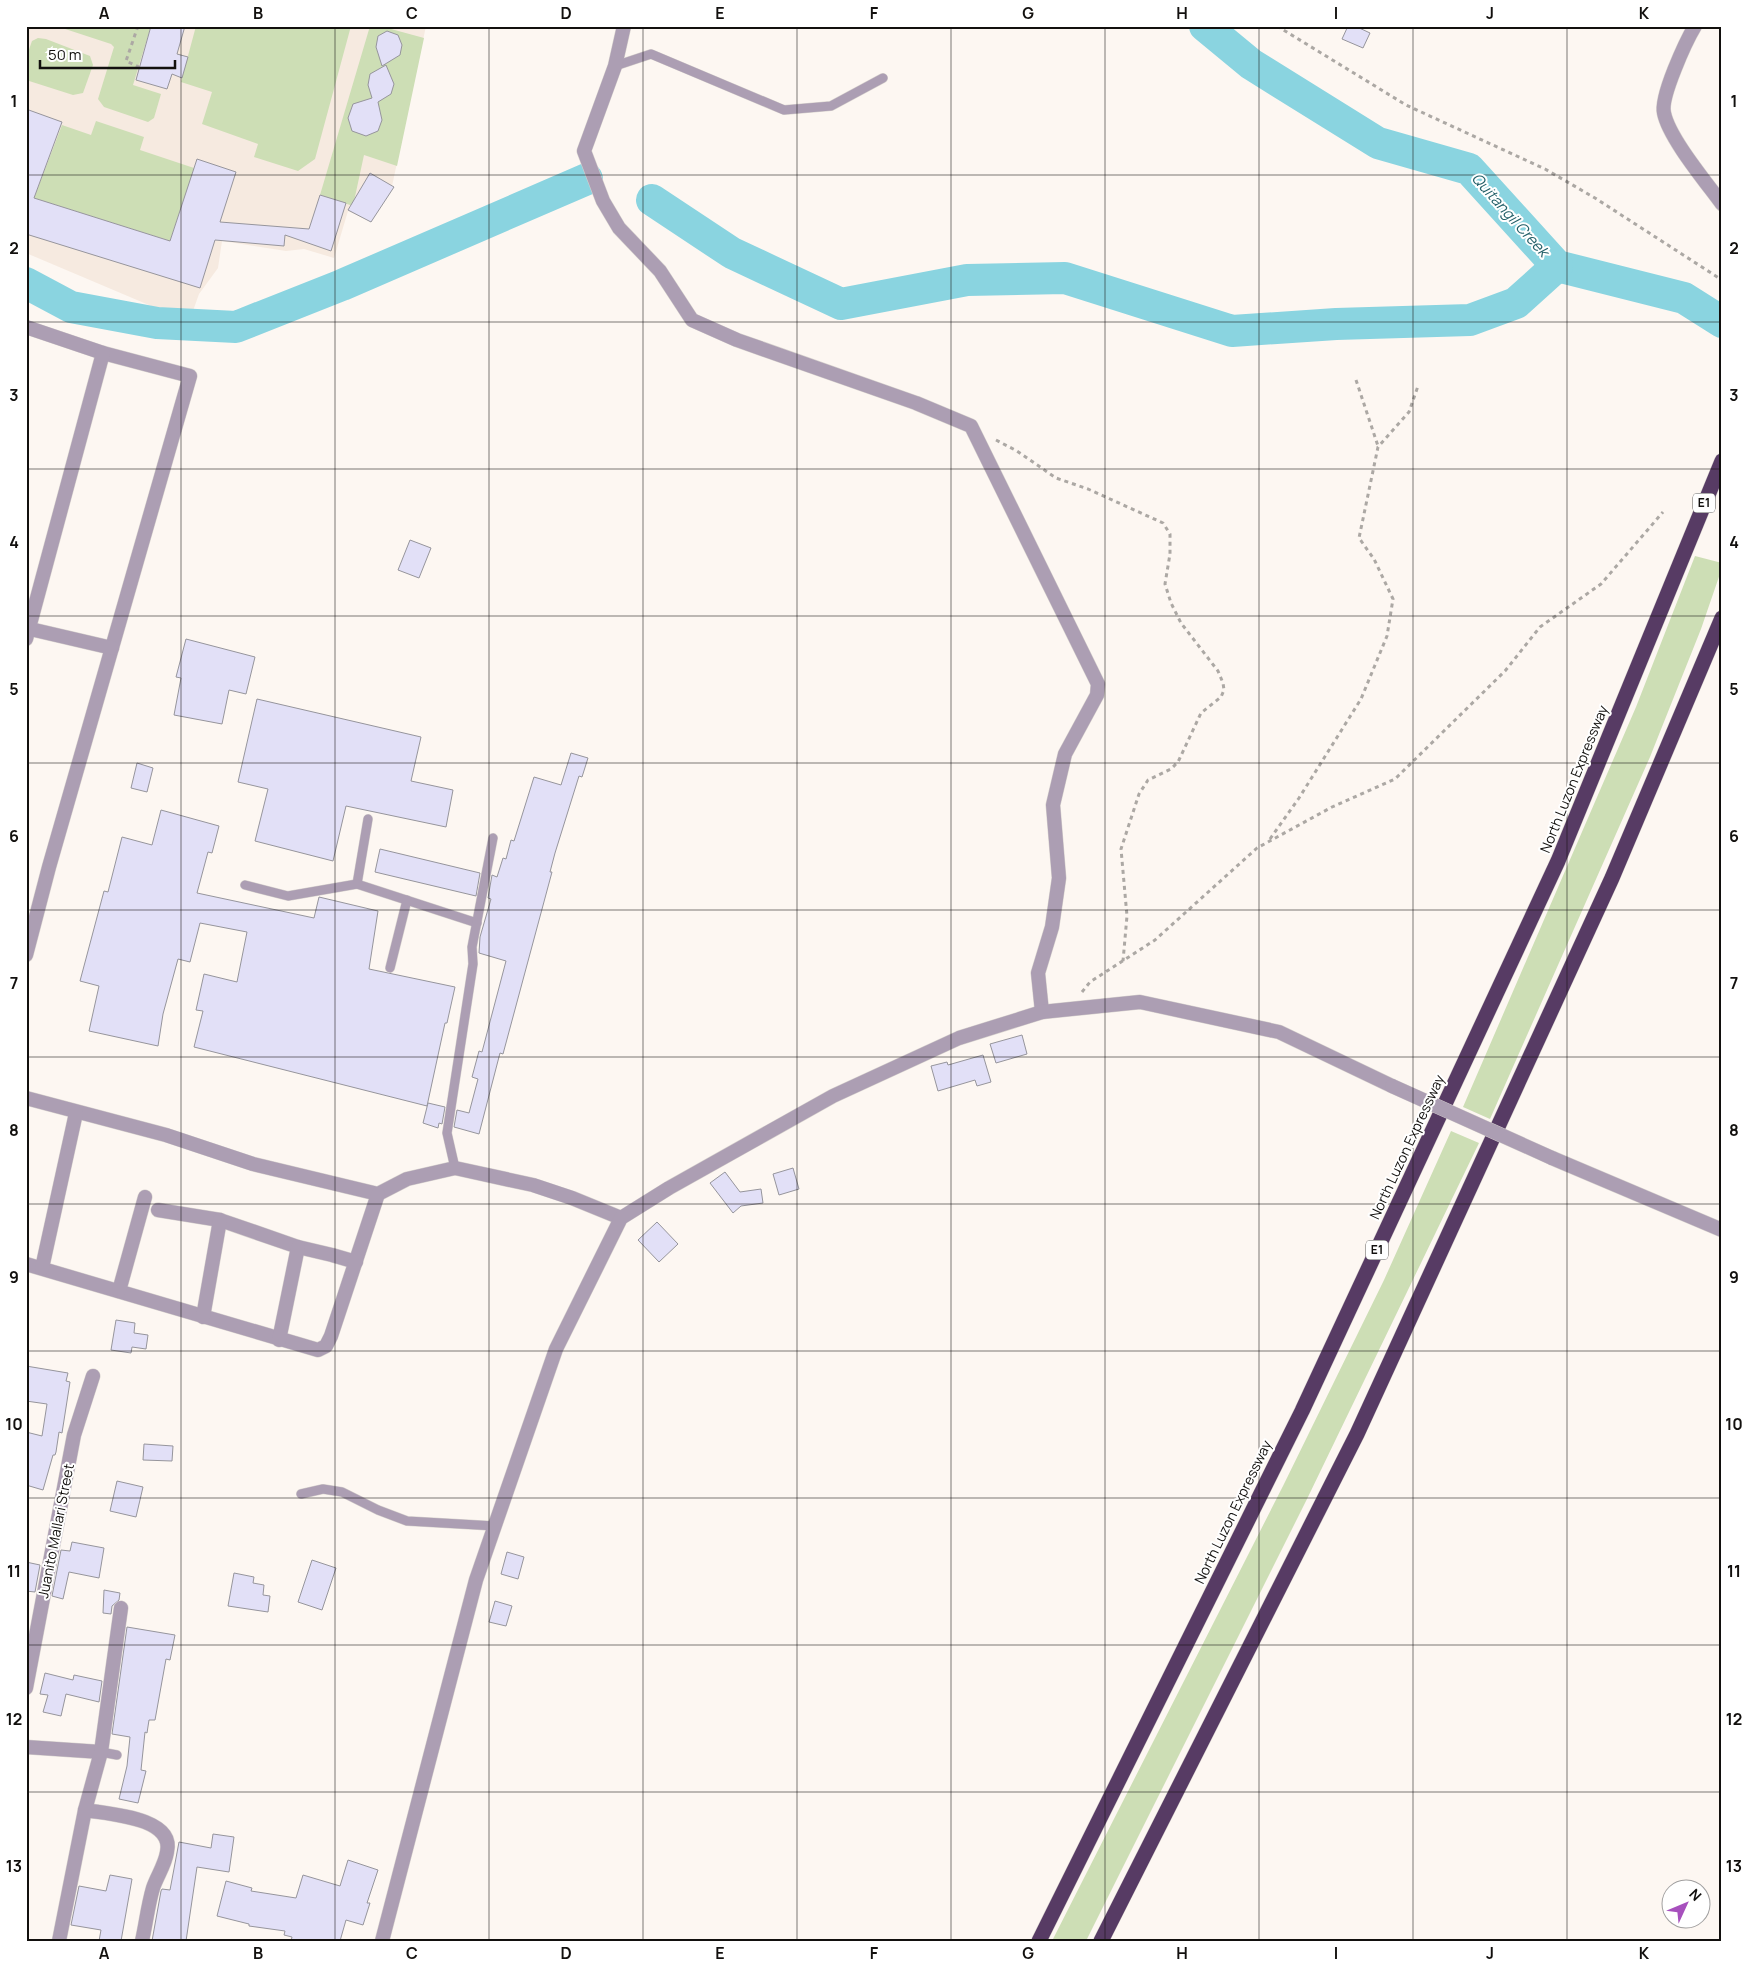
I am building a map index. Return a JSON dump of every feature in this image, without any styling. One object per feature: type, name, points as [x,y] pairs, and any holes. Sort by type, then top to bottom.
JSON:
[{"type":"highway","name":"North Luzon Expressway","points":[[1039,1941],[1302,1411],[1554,870],[1722,461]]},
{"type":"highway","points":[[1101,1941],[1357,1434],[1612,878],[1722,618]]},
{"type":"street","points":[[624,26],[615,66],[584,152],[603,201],[619,228],[660,271],[692,320],[737,340],[916,403],[971,426],[1098,684],[1097,695],[1065,754],[1053,805],[1059,878],[1052,927],[1038,973],[1042,1012]]},
{"type":"street","points":[[1695,26],[1687,40],[1669,86],[1663,111],[1669,128],[1722,204]]},
{"type":"street","points":[[26,955],[49,867],[190,376],[103,353],[27,329]]},
{"type":"street","points":[[103,353],[27,632],[112,648]]},
{"type":"street","points":[[382,1941],[476,1580],[556,1348],[621,1218],[669,1188],[833,1096],[959,1038],[1042,1012],[1140,1002],[1279,1032],[1392,1086],[1552,1158],[1722,1230]]},
{"type":"street","points":[[26,1098],[76,1113],[166,1135],[253,1164],[378,1194],[407,1178],[455,1168],[533,1184],[621,1218]]},
{"type":"street","points":[[42,1268],[76,1113]]},
{"type":"street","points":[[26,1264],[318,1350],[326,1346],[331,1336],[378,1194]]},
{"type":"street","points":[[119,1291],[145,1197]]},
{"type":"street","points":[[158,1210],[220,1220],[298,1248],[356,1262]]},
{"type":"street","points":[[203,1317],[220,1220]]},
{"type":"street","points":[[279,1340],[298,1248]]},
{"type":"street","name":"Juanito Mallari Street","points":[[26,1688],[74,1435],[93,1376]]},
{"type":"street","points":[[60,1941],[85,1810],[101,1752],[121,1608]]},
{"type":"street","points":[[26,1747],[101,1752]]},
{"type":"street","points":[[85,1810],[133,1818],[161,1829],[166,1838],[168,1851],[154,1887],[142,1941]]},
{"type":"lane","points":[[615,66],[651,54],[784,110],[831,106],[883,78]]},
{"type":"lane","points":[[357,884],[368,819]]},
{"type":"lane","points":[[455,1168],[447,1132],[473,964],[472,947],[493,838]]},
{"type":"lane","points":[[244,885],[288,896],[357,884],[477,923]]},
{"type":"lane","points":[[390,968],[407,900]]},
{"type":"lane","points":[[301,1494],[323,1489],[342,1492],[378,1510],[407,1521],[495,1526]]},
{"type":"lane","points":[[101,1752],[117,1755]]},
{"type":"path","points":[[138,26],[126,62],[140,67]]},
{"type":"path","points":[[1277,26],[1406,105],[1545,169],[1595,198],[1722,280]]},
{"type":"path","points":[[1356,380],[1378,447]]},
{"type":"path","points":[[1270,840],[1299,798],[1361,699],[1387,636],[1393,599],[1374,559],[1359,538],[1378,447],[1409,412],[1418,386]]},
{"type":"path","points":[[994,439],[1056,478],[1088,489],[1163,523],[1170,534],[1170,554],[1166,584],[1171,602],[1181,623],[1218,671],[1223,683],[1224,690],[1221,697],[1201,713],[1178,762],[1171,769],[1148,780],[1139,794],[1121,849],[1127,916],[1123,961]]},
{"type":"path","points":[[1072,1009],[1090,982],[1155,940],[1257,848],[1332,807],[1395,779],[1505,671],[1540,627],[1601,584],[1663,512]]},
{"type":"shaded area","points":[[26,26],[426,26],[391,191],[371,222],[348,211],[334,258],[304,249],[286,251],[222,241],[218,268],[199,294],[189,322],[26,253]]},
{"type":"green space","points":[[56,26],[151,26],[133,85],[161,94],[154,118],[148,122],[104,107],[98,99],[114,47],[111,44]]},
{"type":"green space","points":[[196,26],[351,26],[315,159],[298,171],[254,157],[258,144],[202,124],[212,92],[181,82]]},
{"type":"green space","points":[[370,26],[380,26],[424,38],[397,166],[364,155],[353,206],[320,195]]},
{"type":"green space","points":[[38,38],[46,39],[90,56],[93,65],[83,93],[73,95],[26,80],[26,58],[32,41]]},
{"type":"green space","points":[[96,121],[144,137],[140,150],[194,168],[170,241],[34,198],[62,125],[91,135]]},
{"type":"green space","points":[[1695,556],[1722,563],[1722,568],[1701,629],[1650,757],[1490,1119],[1463,1107],[1636,707]]},
{"type":"green space","points":[[1451,1131],[1479,1143],[1307,1499],[1086,1941],[1052,1941],[1283,1486],[1384,1280]]},
{"type":"building","points":[[151,26],[185,26],[177,54],[188,57],[182,78],[172,74],[167,89],[136,80]]},
{"type":"building","points":[[1348,26],[1355,26],[1370,33],[1363,48],[1342,39]]},
{"type":"building","points":[[387,31],[398,35],[402,45],[400,55],[382,66],[376,47],[378,36]]},
{"type":"building","points":[[386,65],[394,84],[391,94],[378,102],[382,120],[378,131],[366,136],[352,131],[348,118],[353,104],[372,98],[368,85],[370,74]]},
{"type":"building","points":[[26,109],[62,122],[34,198],[170,241],[197,159],[236,172],[220,222],[309,229],[320,195],[346,203],[331,251],[285,235],[284,246],[215,240],[200,288],[26,234]]},
{"type":"building","points":[[370,173],[394,187],[371,222],[348,210]]},
{"type":"building","points":[[410,540],[431,548],[419,578],[398,570]]},
{"type":"building","points":[[186,639],[255,657],[246,694],[229,690],[222,724],[174,715],[181,678],[176,677]]},
{"type":"building","points":[[257,699],[421,737],[411,781],[453,790],[446,827],[346,806],[333,861],[255,841],[268,789],[238,782]]},
{"type":"building","points":[[571,753],[588,758],[582,777],[579,776],[555,853],[550,872],[552,872],[503,1054],[500,1053],[479,1134],[454,1127],[457,1110],[469,1113],[478,1079],[472,1077],[479,1051],[482,1052],[506,961],[479,953],[480,937],[491,899],[488,898],[492,875],[497,877],[503,858],[506,859],[511,840],[514,841],[534,777],[561,785]]},
{"type":"building","points":[[137,763],[153,768],[147,792],[131,788]]},
{"type":"building","points":[[161,810],[219,826],[212,853],[208,852],[197,893],[314,918],[319,897],[378,911],[369,969],[455,987],[427,1106],[194,1047],[203,1011],[196,1010],[204,974],[237,982],[247,932],[200,923],[190,962],[178,959],[163,1014],[158,1046],[89,1031],[99,986],[80,981],[104,891],[108,892],[122,837],[152,845]]},
{"type":"building","points":[[380,849],[480,873],[476,896],[375,872]]},
{"type":"building","points":[[1022,1035],[1027,1054],[996,1063],[990,1044]]},
{"type":"building","points":[[983,1055],[991,1082],[977,1086],[975,1080],[938,1091],[931,1066],[947,1062],[948,1065]]},
{"type":"building","points":[[428,1103],[445,1107],[442,1124],[439,1123],[438,1128],[423,1123]]},
{"type":"building","points":[[793,1168],[799,1189],[779,1195],[773,1174]]},
{"type":"building","points":[[725,1172],[740,1192],[761,1189],[763,1203],[741,1206],[733,1213],[710,1183]]},
{"type":"building","points":[[657,1222],[678,1244],[659,1262],[638,1240]]},
{"type":"building","points":[[116,1320],[135,1323],[134,1333],[148,1335],[146,1349],[132,1347],[131,1353],[111,1350]]},
{"type":"building","points":[[26,1366],[68,1373],[66,1381],[70,1382],[62,1433],[59,1432],[56,1452],[53,1455],[43,1490],[26,1485],[26,1432],[42,1436],[47,1404],[26,1401]]},
{"type":"building","points":[[144,1444],[173,1446],[172,1461],[143,1460]]},
{"type":"building","points":[[117,1481],[143,1487],[136,1517],[110,1511]]},
{"type":"building","points":[[72,1542],[104,1548],[99,1578],[69,1572],[63,1599],[52,1596],[61,1550],[70,1551]]},
{"type":"building","points":[[507,1552],[524,1557],[518,1579],[501,1574]]},
{"type":"building","points":[[312,1560],[336,1568],[322,1610],[298,1602]]},
{"type":"building","points":[[26,1562],[40,1565],[35,1592],[26,1591]]},
{"type":"building","points":[[234,1573],[254,1577],[253,1583],[264,1585],[263,1595],[270,1596],[268,1612],[228,1606]]},
{"type":"building","points":[[104,1590],[120,1593],[119,1600],[112,1606],[111,1614],[103,1613]]},
{"type":"building","points":[[495,1601],[512,1606],[506,1626],[489,1622]]},
{"type":"building","points":[[127,1627],[175,1635],[170,1660],[166,1659],[155,1720],[149,1720],[147,1733],[145,1732],[141,1770],[146,1771],[138,1803],[119,1799],[127,1766],[130,1737],[112,1734]]},
{"type":"building","points":[[45,1673],[73,1680],[74,1675],[102,1681],[99,1702],[66,1694],[61,1716],[43,1712],[48,1695],[40,1694]]},
{"type":"building","points":[[213,1834],[234,1837],[229,1872],[197,1867],[186,1941],[152,1941],[161,1891],[162,1889],[170,1890],[179,1842],[211,1848]]},
{"type":"building","points":[[348,1860],[378,1870],[367,1903],[370,1903],[363,1925],[346,1920],[340,1941],[291,1941],[292,1937],[284,1935],[285,1931],[249,1926],[249,1924],[217,1916],[226,1881],[252,1888],[251,1891],[296,1898],[303,1875],[340,1886]]},
{"type":"building","points":[[110,1875],[132,1879],[121,1941],[99,1941],[101,1930],[71,1925],[79,1886],[106,1891]]},
{"type":"waterway","name":"Quitangil Creek","points":[[1205,26],[1251,64],[1378,143],[1469,169],[1557,266],[1684,298],[1722,322]]},
{"type":"waterway","points":[[26,283],[71,307],[157,323],[236,327],[342,285],[587,179]]},
{"type":"waterway","points":[[652,200],[732,253],[841,304],[967,280],[1065,278],[1232,331],[1336,324],[1470,320],[1516,303],[1557,266]]}]
